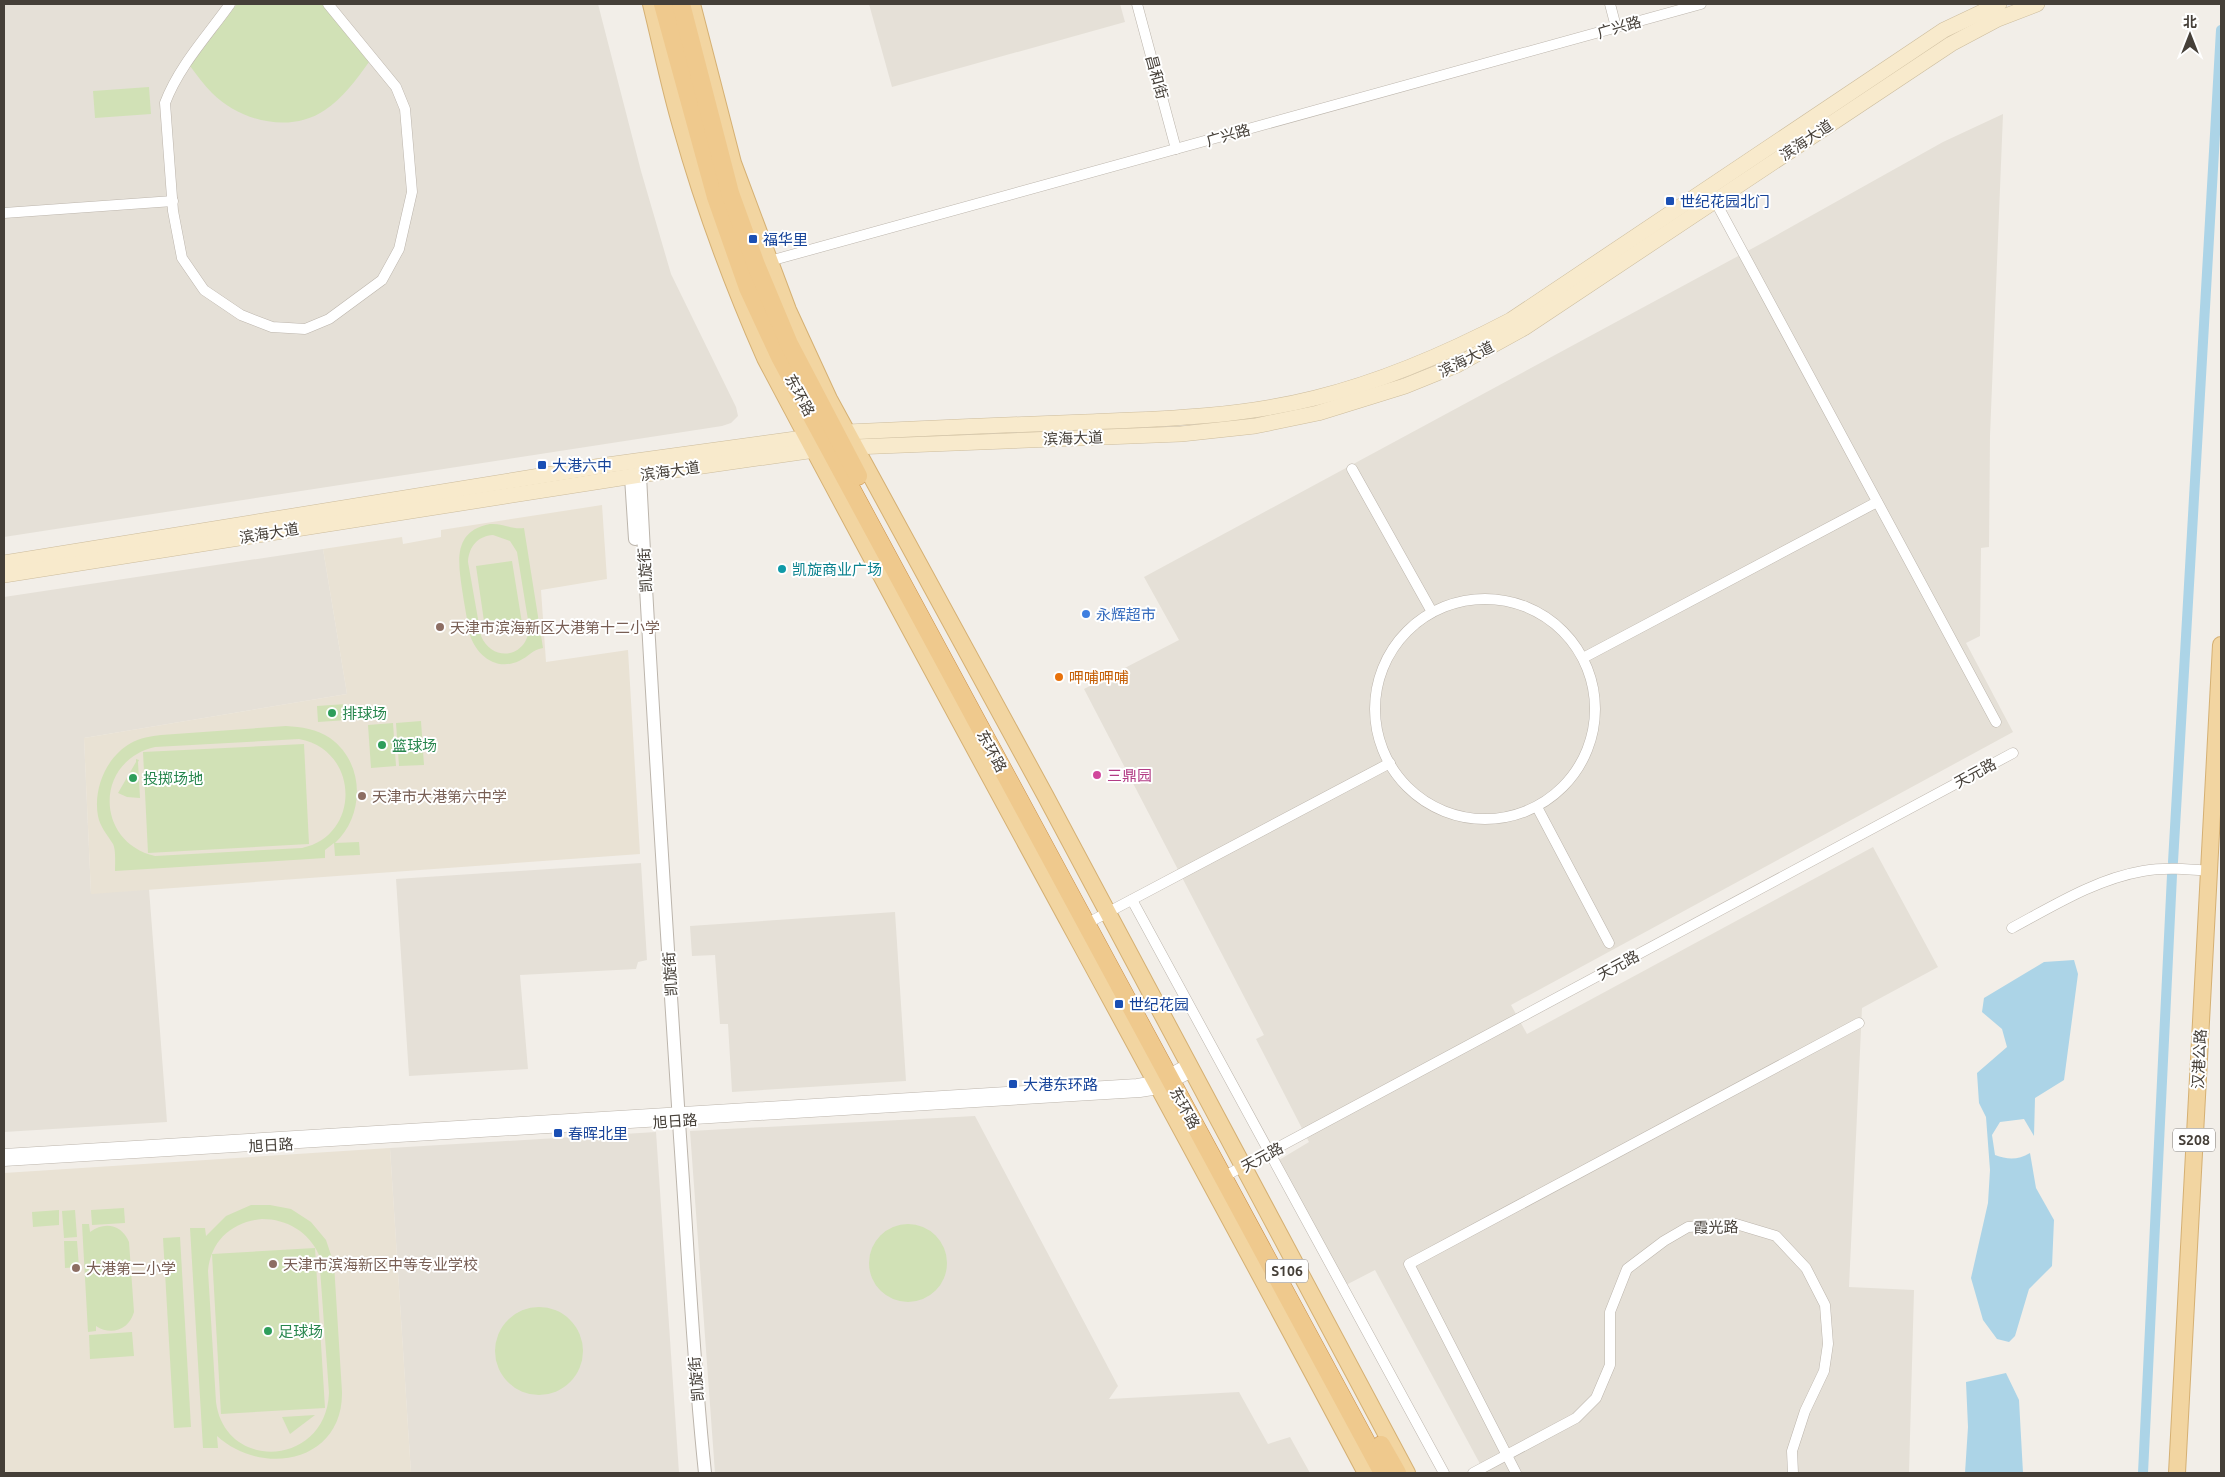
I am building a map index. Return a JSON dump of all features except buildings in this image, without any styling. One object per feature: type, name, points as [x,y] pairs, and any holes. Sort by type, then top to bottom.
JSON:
[{"type":"highway","name":"东环路","points":[[662,4],[716,197],[748,288],[780,357],[831,441],[1174,1076],[1233,1172],[1397,1473]]},
{"type":"highway","name":"东环路","points":[[681,4],[730,193],[762,263],[789,344],[831,441]]},
{"type":"highway","name":"东环路","points":[[1233,1172],[1383,1473]]},
{"type":"main road","points":[[651,4],[681,126],[710,219],[749,322],[765,358],[831,441],[1091,921],[1174,1076],[1366,1473]]},
{"type":"main road","points":[[692,4],[733,163],[762,263]]},
{"type":"main road","name":"滨海大道","points":[[4,563],[597,466],[831,441],[1181,434],[1265,424],[1351,404],[1432,376],[1502,341],[1553,310],[1711,195],[1944,30],[1999,4]]},
{"type":"main road","name":"滨海大道","points":[[1711,195],[1952,44],[1998,19],[2037,4]]},
{"type":"main road","name":"滨海大道","points":[[4,575],[636,476],[831,441]]},
{"type":"main road","name":"汉港公路","points":[[2184,1473],[2218,811],[2221,645]]},
{"type":"main road","name":"汉港公路","points":[[2177,1473],[2209,871],[2218,811]]},
{"type":"main road","points":[[1174,1076],[1233,1172],[1407,1473]]},
{"type":"street","points":[[230,4],[181,71],[171,87],[165,103],[173,201],[182,258],[204,290],[241,315],[272,327],[305,329],[329,319],[382,280],[399,250],[412,192],[405,109],[396,87],[328,4]]},
{"type":"street","name":"昌和街","points":[[1137,4],[1176,149]]},
{"type":"street","points":[[1610,4],[1616,28]]},
{"type":"street","name":"广兴路","points":[[762,263],[1701,4]]},
{"type":"street","points":[[1711,195],[1996,722]]},
{"type":"street","points":[[4,213],[173,201]]},
{"type":"street","points":[[1352,469],[1432,612]]},
{"type":"street","name":"凯旋街","points":[[636,476],[697,1473]]},
{"type":"street","points":[[1583,658],[1878,502]]},
{"type":"street","points":[[1500,600],[1517,605],[1533,610],[1562,630],[1583,658],[1594,690],[1595,725],[1585,758],[1565,786],[1537,807],[1500,819],[1462,817],[1426,803],[1398,778],[1380,744],[1374,706],[1382,669],[1402,636],[1432,612],[1465,601],[1500,600]]},
{"type":"street","name":"天元路","points":[[1233,1172],[2013,753]]},
{"type":"street","points":[[1091,921],[1390,763]]},
{"type":"street","points":[[1537,807],[1609,942]]},
{"type":"street","points":[[2012,928],[2082,891],[2126,875],[2165,868],[2209,871]]},
{"type":"street","points":[[1132,900],[1444,1473]]},
{"type":"street","points":[[1516,1473],[1409,1264],[1859,1023]]},
{"type":"street","name":"旭日路","points":[[4,1161],[1137,1084],[1174,1076]]},
{"type":"street","name":"凯旋街","points":[[675,1116],[704,1473]]},
{"type":"street","name":"旭日路","points":[[4,1154],[675,1116]]},
{"type":"street","name":"霞光路","points":[[1473,1473],[1507,1457],[1576,1418],[1596,1398],[1610,1365],[1610,1312],[1627,1269],[1664,1241],[1688,1226],[1736,1224],[1776,1236],[1806,1268],[1825,1305],[1828,1344],[1824,1371],[1805,1411],[1792,1451],[1793,1473]]},
{"type":"shaded area","points":[[4,4],[598,4],[641,171],[671,274],[736,407],[738,416],[731,423],[722,426],[4,537]]},
{"type":"shaded area","points":[[869,4],[1120,4],[1125,22],[892,87]]},
{"type":"shaded area","points":[[2003,114],[1990,436],[1989,547],[1981,548],[1980,636],[1966,643],[2013,732],[1511,1005],[1527,1034],[1873,847],[1938,967],[1862,1008],[1849,1287],[1914,1290],[1909,1473],[1485,1473],[1375,1270],[1346,1285],[1279,1160],[1309,1142],[1256,1039],[1264,1035],[1084,689],[1179,640],[1144,577],[1766,241],[1943,142]]},
{"type":"shaded area","name":"天津市大港第六中学","points":[[602,505],[607,579],[541,590],[546,662],[628,650],[640,854],[91,894],[84,738],[347,694],[323,549],[402,537],[403,544],[441,537],[441,530]]},
{"type":"shaded area","points":[[323,549],[347,694],[84,738],[91,893],[149,889],[167,1122],[4,1132],[4,597]]},
{"type":"shaded area","points":[[641,863],[647,960],[638,962],[636,969],[520,975],[528,1069],[409,1076],[396,879]]},
{"type":"shaded area","points":[[895,912],[906,1081],[732,1092],[728,1024],[720,1024],[715,955],[692,956],[690,926]]},
{"type":"shaded area","points":[[975,1116],[1118,1386],[1109,1399],[1239,1392],[1268,1444],[1290,1437],[1310,1473],[715,1473],[690,1131]]},
{"type":"shaded area","points":[[656,1132],[679,1473],[411,1473],[390,1148]]},
{"type":"shaded area","name":"天津市滨海新区中等专业学校","points":[[390,1148],[411,1473],[4,1473],[4,1173]]},
{"type":"green space","points":[[237,4],[322,4],[369,62],[338,100],[325,110],[311,117],[281,123],[251,117],[237,111],[223,103],[212,93],[190,66]]},
{"type":"green space","points":[[149,87],[151,114],[95,118],[93,91]]},
{"type":"green space","points":[[495,524],[524,528],[543,648],[510,664],[502,664],[487,659],[476,647],[469,632],[459,558],[464,540],[469,533],[478,528]],"holes":[[[493,535],[510,541],[517,552],[529,626],[523,645],[510,653],[501,653],[494,651],[481,636],[468,562],[472,547],[483,537]]]},
{"type":"green space","points":[[512,561],[522,623],[485,628],[476,566]]},
{"type":"green space","name":"排球场","points":[[346,704],[347,720],[318,722],[317,706]]},
{"type":"green space","name":"篮球场","points":[[421,721],[424,765],[399,766],[396,723]]},
{"type":"green space","name":"篮球场","points":[[393,723],[396,766],[371,768],[368,725]]},
{"type":"green space","points":[[286,726],[320,732],[330,738],[350,761],[357,789],[356,804],[352,818],[345,831],[335,843],[359,842],[360,855],[335,856],[334,843],[325,850],[325,858],[115,871],[114,847],[98,816],[98,795],[103,775],[108,765],[122,749],[138,740],[161,735]],"holes":[[[299,739],[319,746],[333,759],[342,775],[346,793],[343,811],[335,827],[321,840],[302,848],[155,856],[135,848],[121,835],[113,819],[110,802],[112,784],[121,768],[135,755],[155,747]]]},
{"type":"green space","points":[[304,744],[309,844],[148,853],[143,752]]},
{"type":"green space","name":"投掷场地","points":[[136,759],[139,760],[140,798],[127,797],[118,793]]},
{"type":"green space","points":[[251,1205],[270,1205],[291,1209],[311,1222],[326,1240],[334,1264],[342,1392],[339,1416],[329,1435],[315,1448],[297,1456],[277,1459],[256,1456],[235,1449],[217,1436],[218,1448],[203,1448],[190,1228],[205,1228],[206,1236],[226,1216]],"holes":[[[262,1219],[280,1221],[296,1228],[315,1247],[319,1255],[329,1393],[324,1418],[311,1435],[294,1447],[275,1452],[255,1449],[237,1441],[223,1425],[216,1402],[208,1271],[213,1250],[225,1234],[241,1224]]]},
{"type":"green space","points":[[124,1208],[125,1223],[92,1225],[91,1210]]},
{"type":"green space","points":[[59,1210],[59,1225],[33,1227],[32,1212]]},
{"type":"green space","points":[[75,1210],[77,1237],[64,1238],[62,1211]]},
{"type":"green space","points":[[82,1224],[89,1224],[90,1232],[107,1226],[118,1228],[129,1242],[134,1312],[128,1323],[119,1330],[108,1331],[96,1326],[96,1331],[88,1332]]},
{"type":"green space","points":[[900,1224],[916,1224],[930,1230],[941,1241],[947,1255],[947,1271],[941,1285],[930,1296],[916,1302],[900,1302],[886,1296],[875,1285],[869,1271],[869,1255],[875,1241],[886,1230]]},
{"type":"green space","points":[[180,1237],[191,1427],[174,1428],[163,1238]]},
{"type":"green space","points":[[64,1241],[77,1241],[79,1267],[65,1268]]},
{"type":"green space","name":"足球场","points":[[315,1248],[325,1408],[221,1414],[212,1254]]},
{"type":"green space","points":[[539,1307],[556,1311],[570,1320],[579,1334],[583,1351],[579,1368],[570,1382],[556,1391],[539,1395],[522,1391],[508,1382],[499,1368],[495,1351],[499,1334],[508,1320],[522,1311]]},
{"type":"green space","points":[[132,1332],[134,1356],[90,1359],[89,1335]]},
{"type":"green space","points":[[315,1415],[290,1434],[282,1417]]},
{"type":"water","points":[[2074,960],[2078,974],[2064,1080],[2035,1098],[2034,1136],[2024,1119],[2000,1122],[1992,1135],[1995,1155],[2013,1158],[2030,1153],[2036,1188],[2054,1220],[2052,1266],[2029,1289],[2015,1336],[2009,1342],[1997,1339],[1983,1320],[1971,1278],[1988,1203],[1990,1170],[1986,1117],[1979,1103],[1977,1073],[2007,1047],[2002,1029],[1982,1012],[1984,998],[2044,962]]},
{"type":"water","points":[[2006,1373],[2019,1400],[2023,1473],[1965,1473],[1968,1427],[1966,1382]]},
{"type":"waterway","points":[[2173,862],[2221,30]]},
{"type":"waterway","points":[[2143,1473],[2172,875]]},
{"type":"place","name":"世纪花园北门","points":[[1670,201]]},
{"type":"place","name":"福华里","points":[[753,239]]},
{"type":"place","name":"大港六中","points":[[542,465]]},
{"type":"place","name":"凯旋商业广场","points":[[782,569]]},
{"type":"place","name":"永辉超市","points":[[1086,614]]},
{"type":"place","name":"天津市滨海新区大港第十二小学","points":[[440,627]]},
{"type":"place","name":"呷哺呷哺","points":[[1059,677]]},
{"type":"place","name":"排球场","points":[[332,713]]},
{"type":"place","name":"篮球场","points":[[382,745]]},
{"type":"place","name":"三鼎园","points":[[1097,775]]},
{"type":"place","name":"投掷场地","points":[[133,778]]},
{"type":"place","name":"天津市大港第六中学","points":[[362,796]]},
{"type":"place","name":"世纪花园","points":[[1119,1004]]},
{"type":"place","name":"大港东环路","points":[[1013,1084]]},
{"type":"place","name":"春晖北里","points":[[558,1133]]},
{"type":"place","name":"天津市滨海新区中等专业学校","points":[[273,1264]]},
{"type":"place","name":"大港第二小学","points":[[76,1268]]},
{"type":"place","name":"足球场","points":[[268,1331]]}]
